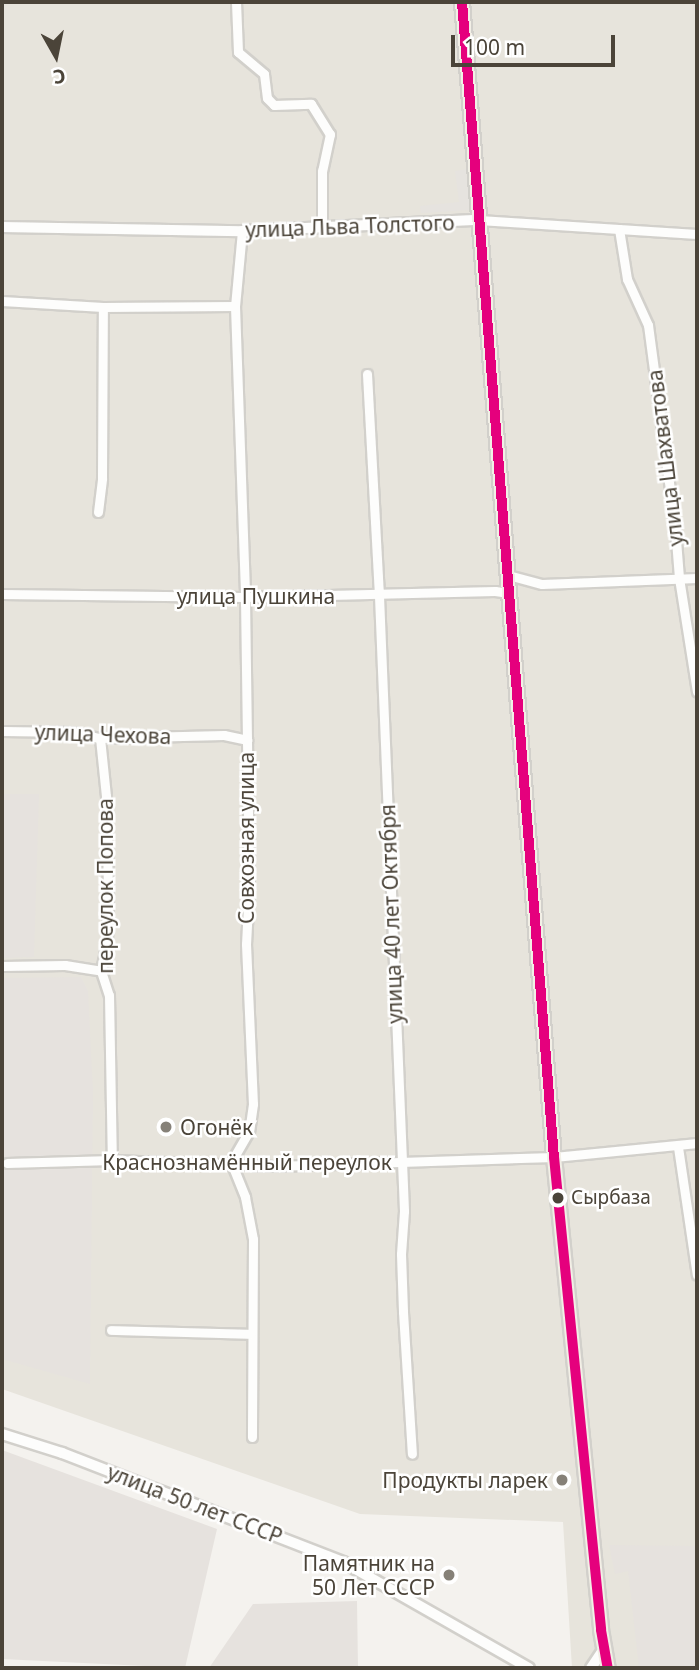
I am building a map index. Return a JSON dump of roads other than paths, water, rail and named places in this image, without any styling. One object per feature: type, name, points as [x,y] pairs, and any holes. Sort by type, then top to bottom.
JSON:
[{"type":"main road","points":[[462,2],[554,1157],[603,1650],[608,1668]]},
{"type":"street","points":[[236,2],[238,52],[264,74],[267,98],[274,105],[311,104],[330,134],[322,171],[322,227]]},
{"type":"street","name":"улица Льва Толстого","points":[[2,227],[242,231],[479,220],[697,234]]},
{"type":"street","name":"улица Шахватова","points":[[620,229],[627,279],[648,325],[675,527],[678,578],[697,692]]},
{"type":"street","name":"Совхозная улица","points":[[231,1162],[249,1131],[253,1104],[246,944],[249,887],[245,597],[235,306],[242,231]]},
{"type":"street","points":[[2,301],[103,307],[235,306]]},
{"type":"street","points":[[98,512],[102,478],[103,307]]},
{"type":"street","name":"улица 40 лет Октября","points":[[366,374],[379,596],[404,1211],[403,1301],[412,1454]]},
{"type":"street","points":[[508,575],[542,584],[697,578]]},
{"type":"street","name":"улица Пушкина","points":[[2,594],[245,597],[379,596],[495,591],[509,593]]},
{"type":"street","name":"улица Чехова","points":[[2,731],[73,732],[100,738],[224,735],[247,740]]},
{"type":"street","name":"переулок Попова","points":[[100,738],[106,796],[108,894],[107,942],[101,971],[109,995],[112,1160]]},
{"type":"street","points":[[2,966],[65,965],[101,971]]},
{"type":"street","name":"Краснознамённый переулок","points":[[7,1163],[112,1160],[231,1162],[274,1166],[554,1157],[678,1147],[697,1143]]},
{"type":"street","points":[[678,1147],[697,1275]]},
{"type":"street","points":[[231,1162],[245,1197],[253,1239],[252,1437]]},
{"type":"street","points":[[111,1330],[251,1334]]},
{"type":"street","name":"улица 50 лет СССР","points":[[2,1434],[62,1453],[344,1562],[529,1668]]},
{"type":"street","points":[[591,1668],[603,1650]]},
{"type":"place","name":"Огонёк","points":[[166,1127]]},
{"type":"place","name":"Сырбаза","points":[[558,1198]]},
{"type":"place","name":"Продукты ларек","points":[[562,1480]]},
{"type":"place","name":"Памятник на 50 Лет СССР","points":[[449,1575]]}]
